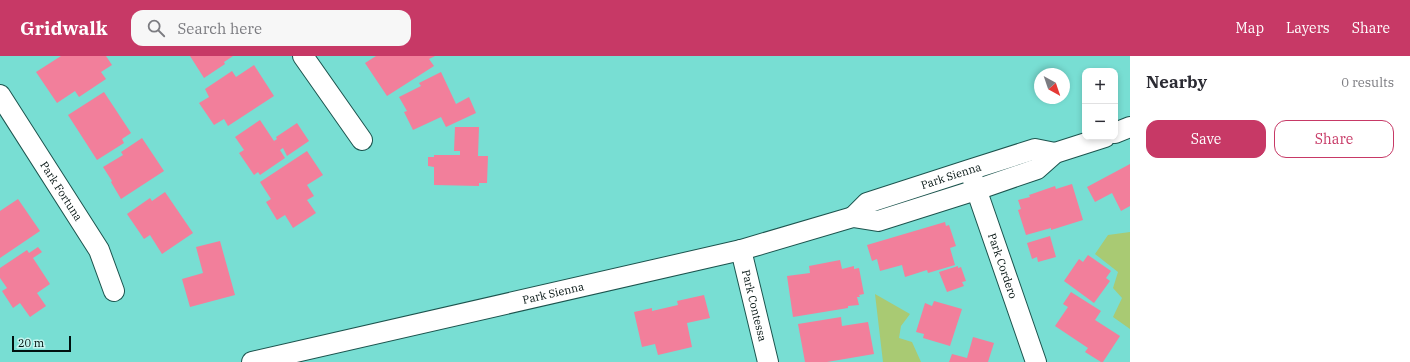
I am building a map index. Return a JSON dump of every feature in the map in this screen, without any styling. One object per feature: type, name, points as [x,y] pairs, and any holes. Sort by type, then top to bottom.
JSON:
[{"type":"street","points":[[303,56],[362,140]]},
{"type":"street","name":"Park Fortuna","points":[[0,95],[100,250],[114,291]]},
{"type":"street","points":[[1118,132],[1130,126]]},
{"type":"street","name":"Park Sienna","points":[[252,362],[741,250],[853,217],[878,221],[1037,169],[1055,153],[1096,140]]},
{"type":"street","name":"Park Sienna","points":[[853,217],[867,203],[1035,149],[1055,153]]},
{"type":"street","name":"Park Cordero","points":[[969,170],[1036,362]]},
{"type":"street","name":"Park Contessa","points":[[741,250],[768,362]]},
{"type":"green space","points":[[1130,232],[1130,329],[1113,317],[1122,298],[1113,288],[1118,272],[1095,254],[1108,235]]},
{"type":"green space","points":[[875,294],[910,314],[901,326],[899,338],[912,342],[921,362],[883,362]]},
{"type":"building","points":[[61,56],[106,56],[112,65],[101,72],[106,79],[79,97],[75,91],[57,103],[36,72]]},
{"type":"building","points":[[190,56],[233,56],[224,62],[225,64],[204,78]]},
{"type":"building","points":[[376,56],[435,56],[429,59],[434,66],[387,96],[365,63]]},
{"type":"building","points":[[254,65],[274,96],[228,126],[224,119],[214,125],[199,103],[209,97],[205,89],[232,71],[236,77]]},
{"type":"building","points":[[441,72],[456,104],[469,97],[476,113],[446,127],[441,117],[413,130],[404,112],[407,111],[399,97],[421,86],[419,83]]},
{"type":"building","points":[[104,92],[131,133],[122,139],[124,143],[97,160],[68,115]]},
{"type":"building","points":[[260,120],[274,141],[277,139],[276,137],[297,123],[309,141],[287,156],[283,148],[280,150],[285,158],[260,175],[258,172],[254,175],[239,153],[244,150],[235,137]]},
{"type":"building","points":[[455,127],[479,127],[478,156],[488,156],[487,183],[479,183],[479,186],[434,185],[434,167],[428,166],[428,157],[434,157],[434,155],[460,155],[460,151],[454,151]]},
{"type":"building","points":[[142,138],[164,171],[121,199],[103,167],[123,155],[121,152]]},
{"type":"building","points":[[307,151],[323,175],[307,185],[314,196],[307,200],[316,213],[293,228],[285,215],[277,220],[266,202],[271,199],[260,182]]},
{"type":"building","points":[[1130,164],[1130,206],[1121,211],[1112,193],[1095,202],[1087,187]]},
{"type":"building","points":[[1072,184],[1083,220],[1051,230],[1051,228],[1026,235],[1018,210],[1021,209],[1018,200],[1030,197],[1029,195],[1055,186],[1056,189]]},
{"type":"building","points":[[165,192],[193,233],[162,254],[150,235],[144,239],[127,214],[150,198],[152,201]]},
{"type":"building","points":[[18,199],[40,231],[0,258],[0,211]]},
{"type":"building","points":[[945,222],[946,226],[949,225],[956,246],[950,248],[955,265],[928,273],[927,270],[905,277],[902,265],[880,271],[877,259],[872,261],[867,245]]},
{"type":"building","points":[[1050,236],[1056,257],[1038,262],[1037,257],[1032,259],[1027,243]]},
{"type":"building","points":[[220,241],[235,295],[190,307],[182,279],[203,273],[196,247]]},
{"type":"building","points":[[38,247],[42,252],[33,258],[50,284],[37,293],[46,306],[30,317],[20,303],[13,308],[2,291],[7,288],[0,278],[0,268],[27,250],[29,253]]},
{"type":"building","points":[[1088,255],[1111,271],[1106,278],[1110,281],[1094,303],[1064,281],[1079,259],[1083,262]]},
{"type":"building","points":[[840,260],[842,269],[854,266],[854,269],[859,268],[864,294],[857,297],[859,305],[793,317],[787,276],[810,273],[809,266]]},
{"type":"building","points":[[958,266],[958,268],[961,267],[966,281],[962,282],[964,286],[947,292],[939,272]]},
{"type":"building","points":[[1071,292],[1101,311],[1095,320],[1120,336],[1103,362],[1085,352],[1088,348],[1055,326],[1068,307],[1063,304]]},
{"type":"building","points":[[704,295],[710,318],[687,323],[692,347],[658,355],[655,344],[642,347],[634,312],[652,308],[652,311],[678,305],[677,301]]},
{"type":"building","points":[[934,301],[962,309],[950,346],[923,338],[924,334],[916,332],[925,303],[932,306]]},
{"type":"building","points":[[841,317],[842,326],[868,322],[874,354],[827,362],[805,362],[798,324]]},
{"type":"building","points":[[973,337],[994,343],[988,362],[949,362],[952,354],[967,358]]}]
